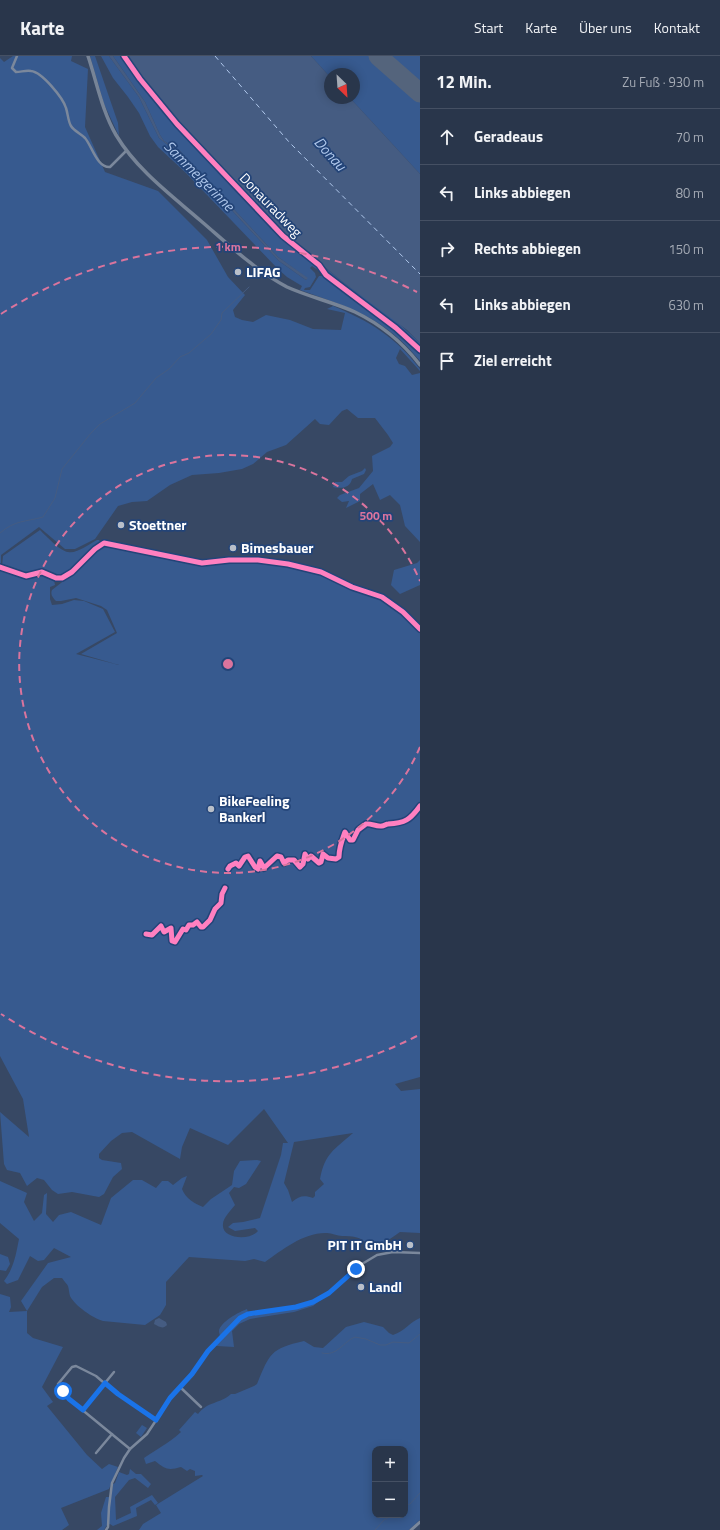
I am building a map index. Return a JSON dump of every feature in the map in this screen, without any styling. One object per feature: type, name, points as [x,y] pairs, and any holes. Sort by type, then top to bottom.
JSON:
[{"type":"main road","points":[[88,56],[105,112],[113,130],[126,151],[150,176],[253,265],[274,280],[294,290],[348,309],[368,319],[396,339],[420,365]]},
{"type":"street","points":[[17,56],[12,68],[16,72],[31,71],[37,73],[57,93],[66,107],[71,126],[86,139],[94,156],[103,164],[110,167],[126,151]]},
{"type":"street","points":[[0,567],[26,576],[42,572],[56,578],[62,578],[72,572],[95,549],[104,543],[202,563],[239,559],[271,561],[321,572],[356,588],[377,595],[403,612],[420,629]]},
{"type":"street","points":[[106,1530],[108,1527],[112,1482],[124,1458],[130,1449],[147,1434],[169,1399],[192,1374],[212,1347],[236,1321],[244,1316],[296,1307],[313,1302],[329,1293],[362,1264],[377,1255],[393,1252],[420,1253]]},
{"type":"street","points":[[130,1449],[68,1398],[58,1384],[69,1370],[76,1366],[96,1376],[118,1394],[156,1420]]},
{"type":"street","points":[[83,1410],[114,1372]]},
{"type":"street","points":[[180,1386],[201,1407]]},
{"type":"street","points":[[96,1453],[112,1434]]},
{"type":"street","points":[[411,1530],[420,1522]]},
{"type":"shaded area","points":[[13,56],[72,56],[71,61],[88,69],[85,127],[105,172],[158,191],[207,240],[228,277],[245,295],[233,310],[235,317],[253,322],[266,315],[290,320],[313,329],[341,330],[345,313],[327,309],[333,306],[381,331],[401,348],[420,369],[420,371],[400,349],[396,358],[399,364],[405,366],[412,375],[420,373],[420,542],[405,526],[400,505],[390,495],[380,500],[373,484],[360,494],[360,501],[346,508],[349,501],[342,502],[337,498],[340,495],[359,488],[373,471],[372,456],[390,447],[393,443],[375,418],[358,418],[347,409],[342,411],[329,425],[320,424],[315,419],[286,445],[267,452],[253,464],[242,469],[219,473],[192,475],[170,485],[147,501],[132,502],[118,506],[95,539],[75,549],[65,549],[39,527],[1,555],[1,568],[27,577],[43,573],[54,580],[55,585],[50,587],[50,599],[52,605],[62,604],[74,600],[84,601],[103,609],[115,632],[76,654],[119,665],[81,654],[117,633],[107,610],[101,606],[76,598],[56,601],[51,593],[52,590],[80,568],[101,547],[108,546],[199,562],[253,558],[287,562],[305,566],[330,574],[360,588],[381,595],[412,618],[411,622],[420,631],[420,1077],[395,1084],[401,1091],[420,1089],[420,1233],[400,1232],[375,1247],[367,1245],[365,1242],[356,1237],[318,1233],[310,1235],[294,1243],[265,1262],[254,1259],[245,1261],[189,1257],[166,1282],[166,1305],[160,1315],[145,1325],[103,1321],[94,1317],[80,1308],[72,1300],[68,1286],[62,1278],[54,1278],[42,1287],[27,1311],[21,1301],[48,1263],[71,1257],[54,1248],[44,1260],[38,1261],[30,1256],[18,1280],[7,1284],[4,1281],[16,1255],[19,1239],[0,1223],[0,1181],[27,1193],[24,1202],[34,1221],[42,1213],[44,1195],[47,1193],[46,1214],[53,1222],[59,1215],[71,1212],[101,1225],[111,1198],[133,1180],[142,1180],[156,1188],[162,1181],[168,1181],[173,1185],[187,1176],[182,1189],[191,1200],[203,1207],[211,1199],[232,1185],[234,1171],[240,1161],[257,1160],[261,1161],[246,1184],[239,1188],[234,1187],[229,1193],[235,1205],[223,1222],[226,1233],[237,1237],[243,1237],[254,1234],[258,1231],[255,1228],[235,1231],[228,1227],[233,1223],[260,1218],[281,1155],[283,1143],[288,1143],[264,1109],[228,1145],[190,1128],[182,1147],[180,1159],[132,1132],[122,1133],[111,1141],[99,1154],[99,1158],[102,1160],[121,1163],[122,1169],[113,1177],[104,1194],[99,1197],[72,1192],[58,1194],[52,1190],[44,1180],[37,1178],[27,1186],[20,1173],[7,1170],[4,1164],[0,1112],[29,1137],[23,1099],[0,1056],[0,58],[4,62]],"holes":[[[353,1133],[331,1153],[322,1170],[320,1179],[324,1184],[315,1192],[315,1196],[313,1198],[297,1198],[292,1202],[284,1183],[294,1142]]]},
{"type":"shaded area","points":[[90,56],[95,56],[118,123],[119,136],[104,104]]},
{"type":"shaded area","points":[[101,56],[109,56],[139,97],[159,138],[178,153],[205,185],[213,190],[279,261],[306,280],[307,278],[278,257],[180,151],[164,141],[145,102],[113,56],[123,56],[140,80],[173,120],[281,235],[317,265],[321,272],[312,266],[310,268],[315,273],[316,277],[310,287],[305,288],[304,290],[310,290],[319,276],[326,276],[409,340],[420,352],[420,361],[407,346],[380,324],[335,302],[300,290],[302,286],[287,277],[278,269],[186,173],[158,147],[150,136],[139,113],[113,78]]},
{"type":"shaded area","points":[[125,56],[165,107],[288,237],[343,282],[392,317],[420,343],[420,349],[404,333],[329,276],[318,263],[283,235],[162,105],[139,77]]},
{"type":"shaded area","points":[[311,56],[420,56],[420,174],[356,104],[360,104],[360,68],[324,68],[324,70]]},
{"type":"shaded area","points":[[365,468],[366,470],[364,474],[352,479],[347,486],[342,488],[333,487],[335,482],[342,482],[349,476],[362,471]]},
{"type":"shaded area","points":[[40,530],[57,546],[68,552],[75,552],[97,540],[101,543],[69,574],[60,578],[42,571],[25,575],[2,566],[3,556]]},
{"type":"shaded area","points":[[420,560],[420,585],[400,594],[391,585],[394,570],[417,563]]},
{"type":"shaded area","points":[[0,1254],[8,1257],[10,1264],[6,1271],[0,1270]]},
{"type":"shaded area","points":[[0,1294],[10,1297],[11,1307],[9,1312],[27,1311],[27,1333],[33,1338],[63,1347],[42,1387],[53,1402],[47,1406],[87,1455],[102,1469],[109,1464],[118,1467],[109,1489],[61,1508],[69,1525],[62,1530],[0,1530]]},
{"type":"shaded area","points":[[324,1297],[313,1306],[294,1312],[250,1319],[239,1324],[232,1331],[234,1347],[216,1345],[237,1321],[244,1317],[301,1307]]},
{"type":"shaded area","points":[[247,1309],[248,1313],[236,1320],[220,1337],[219,1331],[223,1324],[235,1315]]},
{"type":"shaded area","points":[[420,1318],[420,1520],[409,1530],[139,1530],[143,1524],[161,1513],[156,1505],[203,1476],[195,1476],[195,1471],[190,1469],[187,1471],[181,1467],[173,1469],[167,1468],[161,1466],[155,1461],[146,1464],[144,1458],[181,1432],[179,1430],[195,1412],[198,1414],[206,1407],[223,1400],[231,1394],[235,1394],[257,1384],[269,1359],[278,1350],[284,1347],[304,1341],[314,1347],[323,1348],[346,1327],[364,1322],[383,1327],[393,1335]]},
{"type":"shaded area","points":[[142,1425],[147,1428],[141,1437],[136,1433]]},
{"type":"shaded area","points":[[130,1469],[136,1474],[141,1474],[151,1484],[148,1488],[135,1478],[129,1480],[115,1497],[116,1520],[131,1513],[130,1507],[152,1495],[158,1503],[155,1505],[151,1500],[136,1508],[137,1516],[113,1526],[110,1524],[107,1525],[104,1530],[97,1530],[102,1526],[101,1513],[106,1497],[111,1497],[113,1484],[115,1483],[119,1472],[127,1475],[129,1474]]},
{"type":"water","name":"Sammelgerinne","points":[[109,56],[113,56],[145,102],[164,141],[180,151],[278,257],[308,278],[306,280],[279,261],[213,190],[205,185],[178,153],[159,138],[139,97]]},
{"type":"water","name":"Donau","points":[[126,56],[311,56],[324,70],[324,104],[356,104],[420,174],[420,343],[407,330],[343,282],[280,230],[165,107]]},
{"type":"water","points":[[159,1318],[166,1322],[167,1325],[160,1327],[154,1324],[155,1320]]},
{"type":"waterway","points":[[0,533],[20,522],[43,517],[55,498],[62,469],[91,433],[100,424],[135,403],[156,378],[169,369],[180,357],[189,353],[211,334],[221,320],[222,313],[249,287]]},
{"type":"waterway","points":[[322,1353],[332,1353],[355,1337],[366,1339],[380,1345],[386,1345],[393,1342],[409,1343],[420,1334]]},
{"type":"waterway","points":[[408,1505],[420,1493]]},
{"type":"waterway","points":[[375,1530],[388,1518]]},
{"type":"ferry route","points":[[215,56],[289,142],[420,274]]},
{"type":"runway","points":[[378,56],[420,93]]},
{"type":"cycle path","name":"Donauradweg","points":[[124,56],[140,79],[177,124],[283,236],[319,265],[326,275],[396,328],[420,350]]},
{"type":"cycle path","points":[[0,567],[26,576],[42,572],[56,578],[62,578],[72,572],[95,549],[104,543],[202,563],[229,560],[258,560],[288,564],[321,572],[352,587],[382,597],[403,612],[420,629]]},
{"type":"cycle path","points":[[228,869],[236,863],[239,866],[245,857],[248,856],[258,869],[260,861],[264,868],[277,856],[281,857],[284,863],[288,860],[294,860],[300,867],[303,864],[305,854],[308,859],[311,856],[319,863],[321,862],[323,854],[328,858],[336,859],[339,857],[340,847],[345,832],[350,840],[353,840],[358,830],[366,824],[383,826],[403,822],[410,818],[420,806]]},
{"type":"cycle path","points":[[146,934],[152,935],[161,926],[164,932],[171,928],[172,941],[175,942],[183,929],[186,930],[189,925],[193,925],[197,922],[201,927],[203,927],[210,920],[215,909],[221,903],[222,894],[225,888]]},
{"type":"place","name":"LIFAG","points":[[238,272]]},
{"type":"place","name":"Stoettner","points":[[121,525]]},
{"type":"place","name":"Bimesbauer","points":[[233,548]]},
{"type":"place","name":"BikeFeeling Bankerl","points":[[211,809]]},
{"type":"place","name":"PIT IT GmbH","points":[[410,1245]]},
{"type":"place","name":"Landl","points":[[361,1287]]},
{"type":"route","points":[[63,1391],[69,1399],[83,1410],[105,1383],[118,1394],[156,1420],[170,1398],[192,1374],[208,1351],[240,1318],[248,1314],[296,1307],[313,1302],[329,1293],[356,1269]]}]
